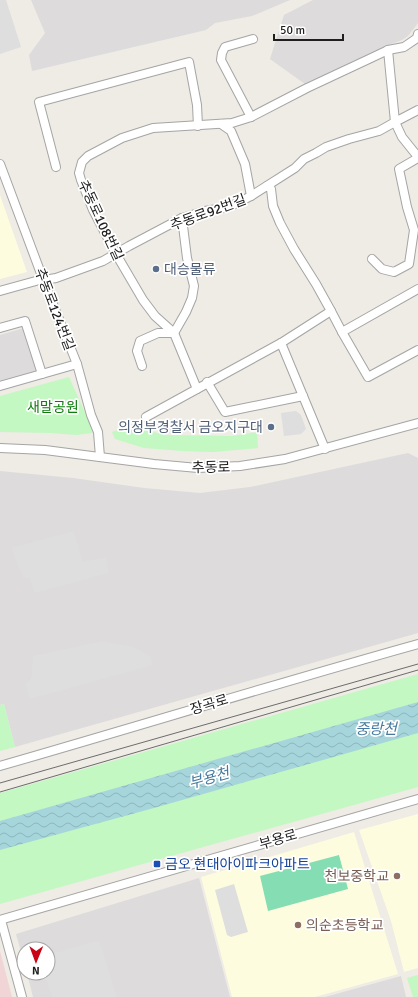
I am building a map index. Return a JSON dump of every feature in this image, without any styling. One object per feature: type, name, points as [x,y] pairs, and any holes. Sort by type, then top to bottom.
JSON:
[{"type":"street","name":"추동로108번길","points":[[197,389],[174,333],[155,316],[143,300],[116,254],[93,210],[79,172],[82,162],[93,153],[122,138],[153,128],[232,123],[250,117],[388,50],[404,46],[417,38],[418,34]]},
{"type":"street","points":[[250,117],[221,60],[225,47],[253,39]]},
{"type":"street","points":[[372,259],[382,269],[394,272],[410,264],[414,230],[407,207],[399,169],[418,158],[402,137],[395,122],[388,50]]},
{"type":"street","points":[[56,167],[39,102],[189,62],[197,105],[198,126]]},
{"type":"street","name":"추동로92번길","points":[[0,291],[43,279],[56,278],[89,267],[103,261],[182,218],[205,210],[229,207],[251,196],[295,168],[304,159],[326,147],[379,131],[418,110]]},
{"type":"street","points":[[221,124],[230,131],[245,164],[251,196]]},
{"type":"street","name":"추동로124번길","points":[[0,164],[77,364],[91,415],[98,432],[100,457]]},
{"type":"street","points":[[266,186],[271,189],[273,206],[280,224],[316,284],[368,377],[418,350]]},
{"type":"street","points":[[142,366],[137,351],[140,341],[158,333],[174,333],[192,298],[194,286],[187,258],[182,218]]},
{"type":"street","points":[[342,332],[418,289]]},
{"type":"street","points":[[146,417],[280,343],[331,311]]},
{"type":"street","points":[[0,328],[25,321],[42,374]]},
{"type":"street","points":[[280,343],[325,449]]},
{"type":"street","points":[[0,386],[77,364]]},
{"type":"street","points":[[207,382],[225,412],[303,396]]},
{"type":"street","name":"추동로","points":[[0,448],[45,450],[198,468],[240,466],[285,459],[418,423]]},
{"type":"street","name":"장곡로","points":[[0,766],[418,644]]},
{"type":"street","name":"부용로","points":[[1,920],[418,799]]},
{"type":"street","points":[[1,920],[22,997]]},
{"type":"shaded area","points":[[0,0],[6,0],[21,47],[0,54]]},
{"type":"shaded area","points":[[31,0],[290,0],[252,16],[215,23],[206,30],[32,71],[29,55],[45,33]]},
{"type":"shaded area","points":[[313,0],[418,0],[418,23],[408,36],[402,40],[305,84],[270,59],[284,15]]},
{"type":"shaded area","points":[[0,195],[27,272],[0,279]]},
{"type":"shaded area","points":[[24,328],[37,371],[0,382],[0,335]]},
{"type":"shaded area","points":[[296,411],[301,415],[306,429],[301,434],[284,436],[281,413]]},
{"type":"shaded area","points":[[408,453],[418,458],[418,633],[15,747],[4,704],[0,705],[0,471],[200,493],[250,487]]},
{"type":"shaded area","points":[[74,531],[83,562],[106,557],[109,573],[35,593],[29,578],[23,578],[11,548]]},
{"type":"shaded area","points":[[102,641],[134,647],[150,656],[153,665],[30,699],[25,683],[31,680],[33,656]]},
{"type":"shaded area","name":"천보중학교","points":[[418,814],[418,968],[404,972],[391,921],[359,830]]},
{"type":"shaded area","name":"의순초등학교","points":[[354,832],[398,974],[315,997],[232,997],[201,877]]},
{"type":"shaded area","points":[[199,878],[230,997],[33,997],[29,981],[56,981],[56,941],[18,941],[16,934]]},
{"type":"shaded area","points":[[234,884],[248,932],[231,937],[227,935],[215,890]]},
{"type":"shaded area","points":[[99,940],[117,997],[52,997],[47,981],[56,981],[56,953]]},
{"type":"shaded area","points":[[0,951],[12,997],[0,997]]},
{"type":"shaded area","points":[[401,976],[406,997],[325,997]]},
{"type":"green space","name":"새말공원","points":[[69,377],[91,426],[92,433],[76,435],[0,432],[0,396]]},
{"type":"green space","points":[[128,426],[166,435],[232,436],[257,432],[258,448],[213,452],[144,448],[115,439],[112,432]]},
{"type":"green space","points":[[418,674],[418,787],[0,904],[0,793]]},
{"type":"green space","points":[[4,704],[15,747],[0,751],[0,705]]},
{"type":"green space","points":[[339,855],[348,889],[268,911],[260,876]]},
{"type":"green space","points":[[418,975],[418,997],[413,997],[407,978]]},
{"type":"water","name":"중랑천","points":[[418,702],[418,733],[0,850],[0,821]]},
{"type":"tram line","points":[[0,783],[418,664]]},
{"type":"tram line","points":[[0,792],[418,670]]},
{"type":"place","name":"대승물류","points":[[156,269]]},
{"type":"place","name":"의정부경찰서 금오지구대","points":[[271,427]]},
{"type":"place","name":"금오 현대아이파크아파트","points":[[157,864]]},
{"type":"place","name":"천보중학교","points":[[397,876]]},
{"type":"place","name":"의순초등학교","points":[[298,925]]},
{"type":"water label","name":"부용천","points":[[209,778]]}]
